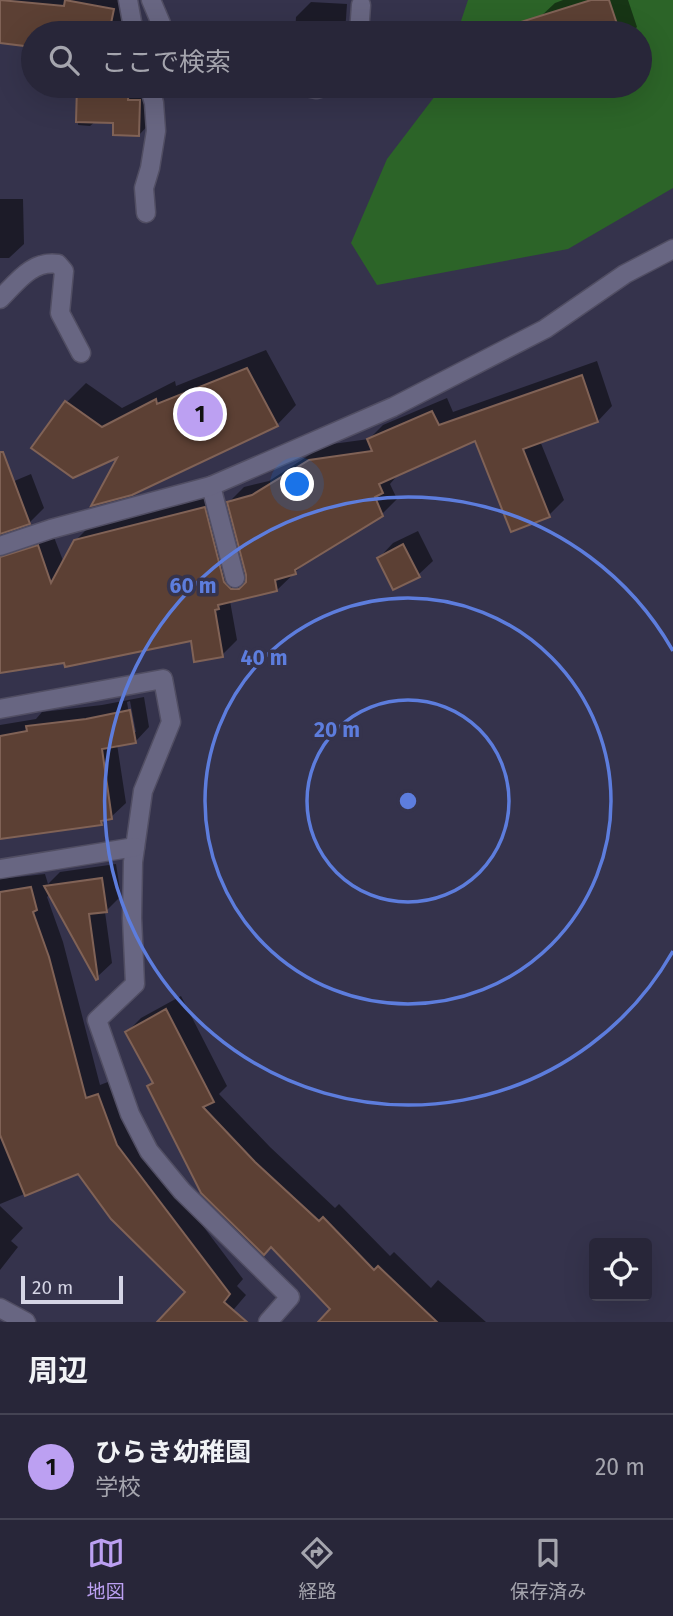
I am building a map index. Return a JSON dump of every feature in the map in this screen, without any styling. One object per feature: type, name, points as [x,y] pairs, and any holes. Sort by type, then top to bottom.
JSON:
[{"type":"street","points":[[128,0],[132,21]]},
{"type":"street","points":[[151,0],[160,21]]},
{"type":"street","points":[[360,21],[361,5]]},
{"type":"street","points":[[146,213],[144,188],[156,131],[153,98]]},
{"type":"street","points":[[0,546],[51,529],[211,486],[393,407],[545,328],[625,274],[673,249]]},
{"type":"street","points":[[0,299],[29,270],[47,262],[58,264],[64,271],[60,313],[81,353]]},
{"type":"street","points":[[211,486],[235,578]]},
{"type":"street","points":[[0,709],[163,678],[171,722],[143,791],[135,846],[132,918],[135,984],[97,1020],[130,1114],[149,1151],[182,1191],[290,1297],[268,1322]]},
{"type":"street","points":[[0,869],[135,846]]},
{"type":"street","points":[[0,1308],[26,1322]]},
{"type":"green space","points":[[468,0],[673,0],[673,188],[568,249],[377,285],[351,243],[387,159],[433,98],[652,98],[652,21],[461,21]]},
{"type":"building","points":[[0,0],[64,6],[65,0],[114,9],[112,21],[21,21],[21,46],[0,43]]},
{"type":"building","points":[[591,0],[609,0],[616,21],[524,21]]},
{"type":"building","points":[[77,98],[140,100],[139,136],[113,135],[113,123],[76,122]]},
{"type":"building","points":[[247,368],[278,426],[132,495],[91,506],[117,458],[73,478],[31,448],[65,401],[102,427],[156,399],[157,404]]},
{"type":"building","points":[[582,375],[598,422],[523,449],[550,517],[511,532],[475,441],[379,484],[383,493],[375,497],[383,516],[295,570],[296,574],[275,580],[277,591],[218,605],[219,609],[215,610],[223,657],[194,662],[191,641],[65,667],[64,663],[0,673],[0,557],[38,545],[51,583],[74,540],[205,507],[224,582],[231,589],[239,589],[246,582],[246,575],[227,502],[252,495],[309,460],[372,451],[367,439],[432,411],[439,425]]},
{"type":"building","points":[[0,452],[3,452],[30,524],[0,534]]},
{"type":"building","points":[[403,544],[420,577],[393,590],[377,558]]},
{"type":"building","points":[[130,710],[136,743],[102,749],[112,819],[101,821],[102,825],[0,839],[0,736],[27,731],[26,726],[86,719]]},
{"type":"building","points":[[102,878],[107,912],[89,914],[96,980],[44,886]]},
{"type":"building","points":[[31,887],[37,910],[33,912],[49,957],[86,1098],[98,1094],[117,1145],[230,1294],[224,1302],[247,1322],[157,1322],[185,1292],[111,1219],[78,1174],[25,1196],[0,1135],[0,892]]},
{"type":"building","points":[[166,1009],[214,1102],[203,1107],[255,1162],[319,1221],[323,1217],[374,1270],[378,1266],[437,1322],[318,1322],[330,1309],[271,1247],[264,1255],[201,1193],[147,1086],[153,1083],[125,1032]]},
{"type":"place","name":"ひらき幼稚園","points":[[200,414]]}]
